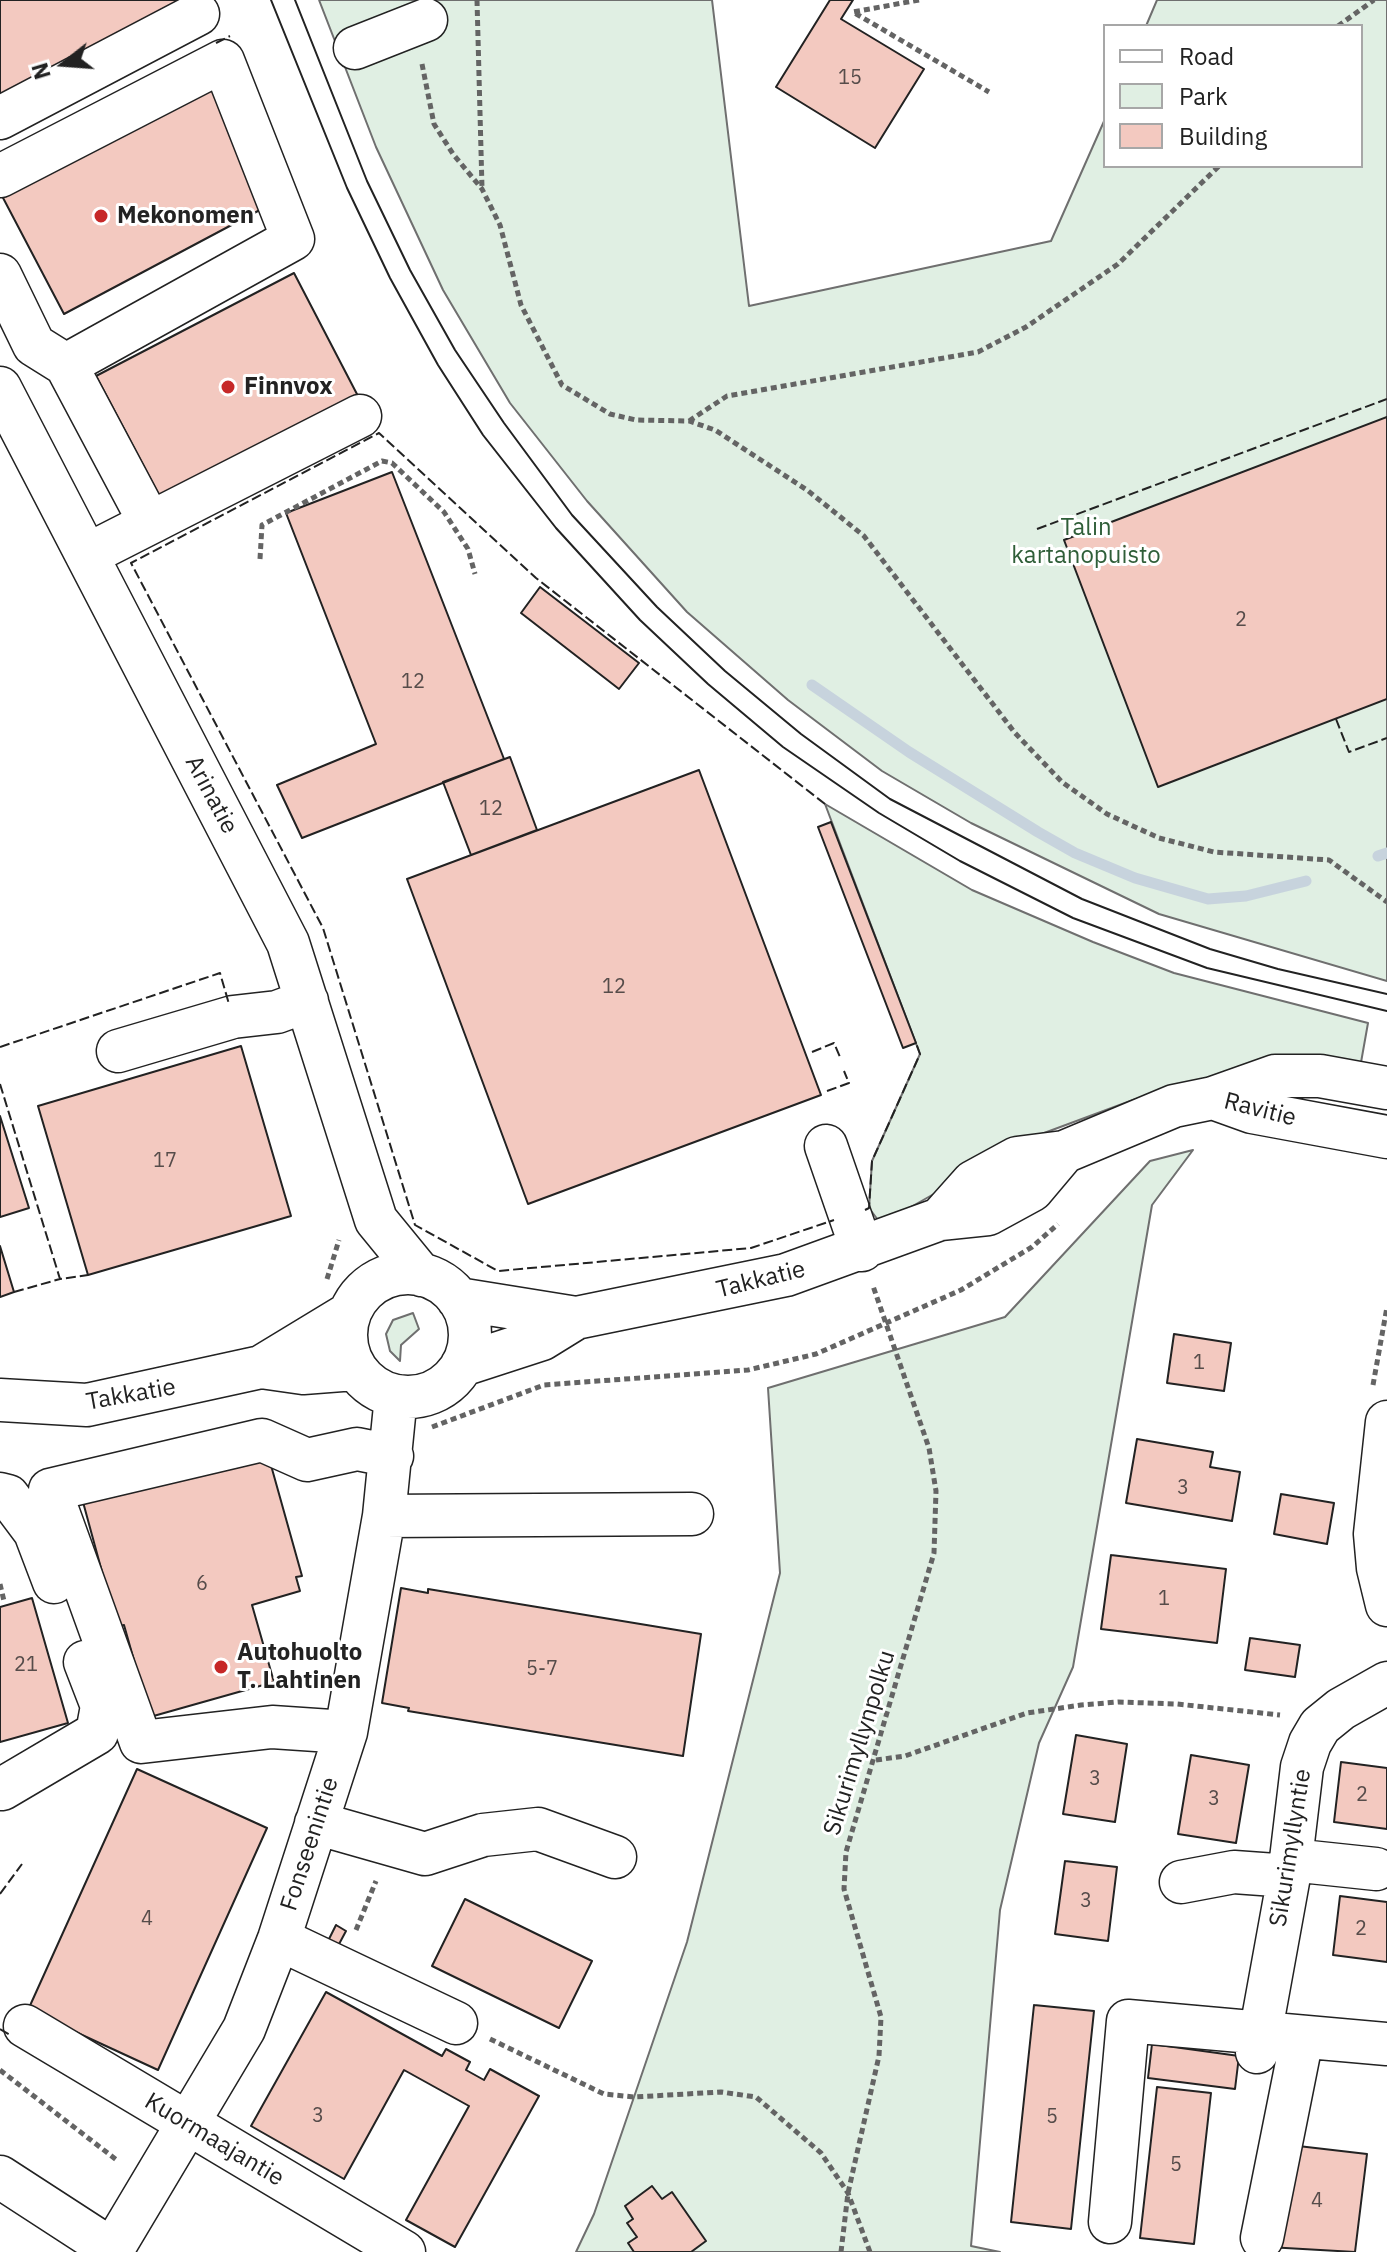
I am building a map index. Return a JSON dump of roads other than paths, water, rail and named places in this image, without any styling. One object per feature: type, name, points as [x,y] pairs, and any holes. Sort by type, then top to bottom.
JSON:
[{"type":"street","points":[[0,118],[198,14]]},
{"type":"street","points":[[355,48],[426,20]]},
{"type":"street","points":[[0,176],[223,61],[293,239],[66,365]]},
{"type":"street","points":[[0,275],[34,345],[66,365],[150,523]]},
{"type":"street","name":"Arinatie","points":[[0,388],[288,943],[307,1001],[358,1224],[371,1256],[349,1294]]},
{"type":"street","points":[[87,555],[360,416]]},
{"type":"street","points":[[118,1051],[233,1017],[277,1012],[307,1001]]},
{"type":"street","name":"Ravitie","points":[[1213,1098],[1283,1075],[1320,1076],[1387,1088]]},
{"type":"street","name":"Ravitie","points":[[1213,1098],[1252,1112],[1387,1137]]},
{"type":"street","name":"Takkatie","points":[[458,1299],[576,1318],[772,1279],[862,1250],[940,1219],[988,1214],[1032,1190],[1064,1152],[1174,1106],[1213,1098]]},
{"type":"street","points":[[826,1146],[862,1250]]},
{"type":"street","name":"Arinatie","points":[[358,1224],[421,1275]]},
{"type":"street","points":[[346,1732],[272,1727],[141,1742],[50,1490],[262,1440],[307,1460],[357,1449],[394,1426],[427,1395],[453,1378],[462,1365],[470,1331],[458,1299],[435,1279],[421,1275],[388,1276],[349,1294],[347,1347],[355,1369],[373,1387],[394,1426]]},
{"type":"street","name":"Takkatie","points":[[261,1367],[349,1294]]},
{"type":"street","name":"Takkatie","points":[[462,1365],[542,1339],[576,1318]]},
{"type":"street","name":"Takkatie","points":[[0,1400],[87,1405],[261,1367],[303,1373],[355,1369]]},
{"type":"street","points":[[1387,1422],[1375,1534],[1378,1568],[1387,1605]]},
{"type":"street","name":"Fonseenintie","points":[[111,2251],[244,2029],[279,1939],[346,1732],[384,1516],[394,1426]]},
{"type":"street","points":[[0,1494],[8,1496],[35,1532],[102,1706],[97,1733],[2,1789]]},
{"type":"street","points":[[384,1516],[692,1514]]},
{"type":"street","name":"Sikurimyllyntie","points":[[1258,2042],[1290,1868],[1302,1767],[1320,1726],[1387,1683]]},
{"type":"street","points":[[316,1823],[425,1854],[483,1835],[538,1829],[615,1857]]},
{"type":"street","points":[[1181,1882],[1234,1872],[1290,1868],[1376,1869]]},
{"type":"street","points":[[279,1939],[456,2023]]},
{"type":"street","points":[[1110,2222],[1128,2021],[1258,2042],[1302,2038],[1387,2044]]},
{"type":"street","name":"Kuormaajantie","points":[[25,2026],[404,2252]]},
{"type":"street","points":[[1262,2238],[1302,2038]]},
{"type":"street","points":[[0,2177],[111,2251]]},
{"type":"waterway","points":[[812,685],[909,752],[1038,832],[1075,853],[1135,878],[1208,899],[1246,896],[1306,881]]},
{"type":"waterway","points":[[1378,856],[1387,853]]},
{"type":"tram line","points":[[271,0],[347,188],[390,278],[438,365],[483,435],[556,528],[640,620],[708,684],[783,747],[879,813],[960,861],[1073,918],[1207,968],[1387,1011]]},
{"type":"tram line","points":[[295,0],[367,181],[410,270],[455,350],[572,515],[657,607],[725,671],[801,734],[890,799],[1082,899],[1210,949],[1278,969],[1387,994]]},
{"type":"place","name":"Mekonomen","points":[[101,216]]},
{"type":"place","name":"Finnvox","points":[[228,387]]},
{"type":"place","name":"Autohuolto T. Lahtinen","points":[[221,1667]]},
{"type":"park label","name":"Talin kartanopuisto","points":[[1086,542]]}]
